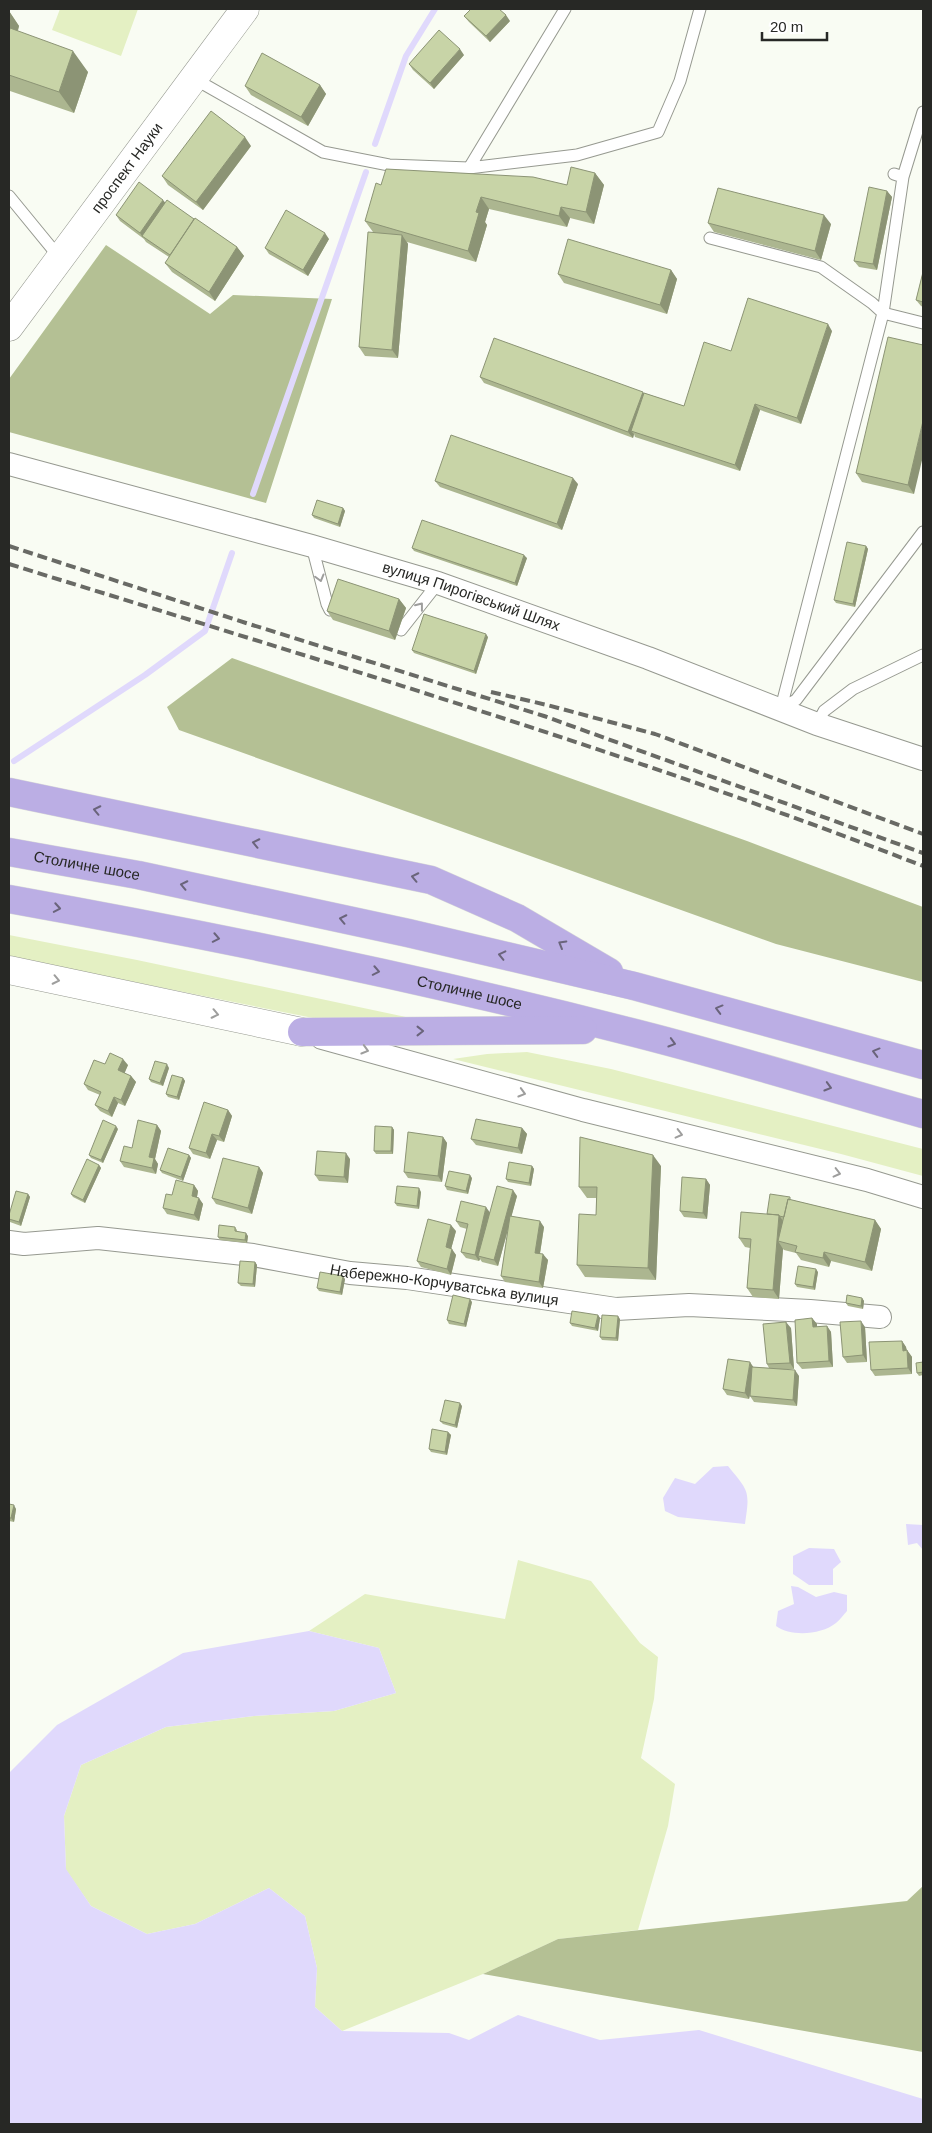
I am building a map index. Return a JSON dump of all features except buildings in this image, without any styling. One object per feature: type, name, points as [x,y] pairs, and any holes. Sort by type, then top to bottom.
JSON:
[{"type":"highway","points":[[9,792],[431,880],[517,918],[634,986]]},
{"type":"highway","name":"Столичне шосе","points":[[9,852],[167,881],[408,933],[634,986],[923,1064]]},
{"type":"highway","name":"Столичне шосе","points":[[9,899],[398,975],[625,1030],[923,1114]]},
{"type":"highway","points":[[302,1032],[625,1030]]},
{"type":"main road","name":"проспект Науки","points":[[9,327],[59,257],[245,9]]},
{"type":"main road","points":[[9,970],[302,1032]]},
{"type":"street","name":"вулиця Пирогівський Шлях","points":[[9,464],[438,582],[648,658],[817,724],[923,760]]},
{"type":"street","points":[[302,1032],[583,1110],[867,1180],[923,1197]]},
{"type":"street","name":"Набережно-Корчуватська вулиця","points":[[9,1242],[24,1244],[98,1238],[243,1254],[350,1273],[407,1278],[616,1309],[689,1305],[810,1311],[880,1317]]},
{"type":"lane","points":[[469,168],[565,9]]},
{"type":"lane","points":[[192,78],[323,152],[389,165],[469,168],[577,155],[658,132],[680,81],[700,9]]},
{"type":"lane","points":[[780,708],[883,313],[898,176],[923,112]]},
{"type":"lane","points":[[9,196],[59,257]]},
{"type":"lane","points":[[710,238],[821,267],[883,313],[923,323]]},
{"type":"lane","points":[[780,708],[796,700],[923,532]]},
{"type":"lane","points":[[312,546],[330,610]]},
{"type":"lane","points":[[401,630],[438,582]]},
{"type":"lane","points":[[817,724],[824,711],[853,689],[923,655]]},
{"type":"green space","points":[[60,9],[138,9],[121,56],[52,30]]},
{"type":"green space","points":[[106,245],[210,314],[233,295],[332,299],[266,503],[9,432],[9,379]]},
{"type":"green space","points":[[232,658],[747,841],[923,907],[923,982],[776,944],[179,730],[167,707]]},
{"type":"green space","points":[[9,935],[420,1020],[328,1021],[9,957]]},
{"type":"green space","points":[[527,1052],[611,1069],[923,1149],[923,1176],[841,1154],[453,1059],[487,1054]]},
{"type":"green space","points":[[518,1560],[591,1581],[640,1643],[658,1657],[654,1699],[641,1758],[675,1784],[668,1826],[638,1930],[558,1939],[483,1974],[342,2031],[315,2007],[317,1968],[305,1916],[269,1888],[195,1924],[147,1934],[91,1906],[66,1870],[64,1816],[81,1765],[166,1727],[254,1716],[334,1711],[396,1693],[379,1648],[309,1631],[365,1594],[505,1619]]},
{"type":"green space","points":[[923,1886],[923,2052],[483,1974],[558,1939],[907,1901]]},
{"type":"shaded area","points":[[728,1466],[746,1492],[745,1524],[678,1517],[665,1511],[663,1498],[675,1478],[695,1484],[713,1467]]},
{"type":"shaded area","points":[[906,1524],[923,1525],[923,1550],[917,1543],[908,1545]]},
{"type":"shaded area","points":[[809,1548],[834,1549],[841,1562],[833,1569],[833,1585],[809,1585],[793,1574],[793,1556]]},
{"type":"shaded area","points":[[791,1586],[798,1587],[816,1597],[834,1592],[847,1595],[847,1611],[836,1623],[822,1630],[798,1633],[782,1630],[776,1626],[778,1611],[794,1604]]},
{"type":"shaded area","points":[[309,1631],[379,1648],[396,1693],[334,1711],[254,1716],[166,1727],[81,1765],[64,1816],[66,1869],[91,1906],[147,1934],[195,1924],[269,1888],[305,1916],[317,1968],[315,2007],[342,2031],[449,2033],[469,2040],[518,2015],[600,2040],[699,2030],[923,2099],[923,2124],[9,2124],[9,1773],[57,1725],[183,1653]]},
{"type":"waterway","points":[[375,144],[406,56],[435,9]]},
{"type":"waterway","points":[[253,494],[366,172]]},
{"type":"waterway","points":[[14,761],[145,675],[205,631],[232,553]]},
{"type":"railway","points":[[9,546],[246,623],[544,716],[923,853]]},
{"type":"railway","points":[[9,564],[469,707],[697,783],[923,866]]},
{"type":"railway","points":[[491,692],[655,734],[923,834]]}]
